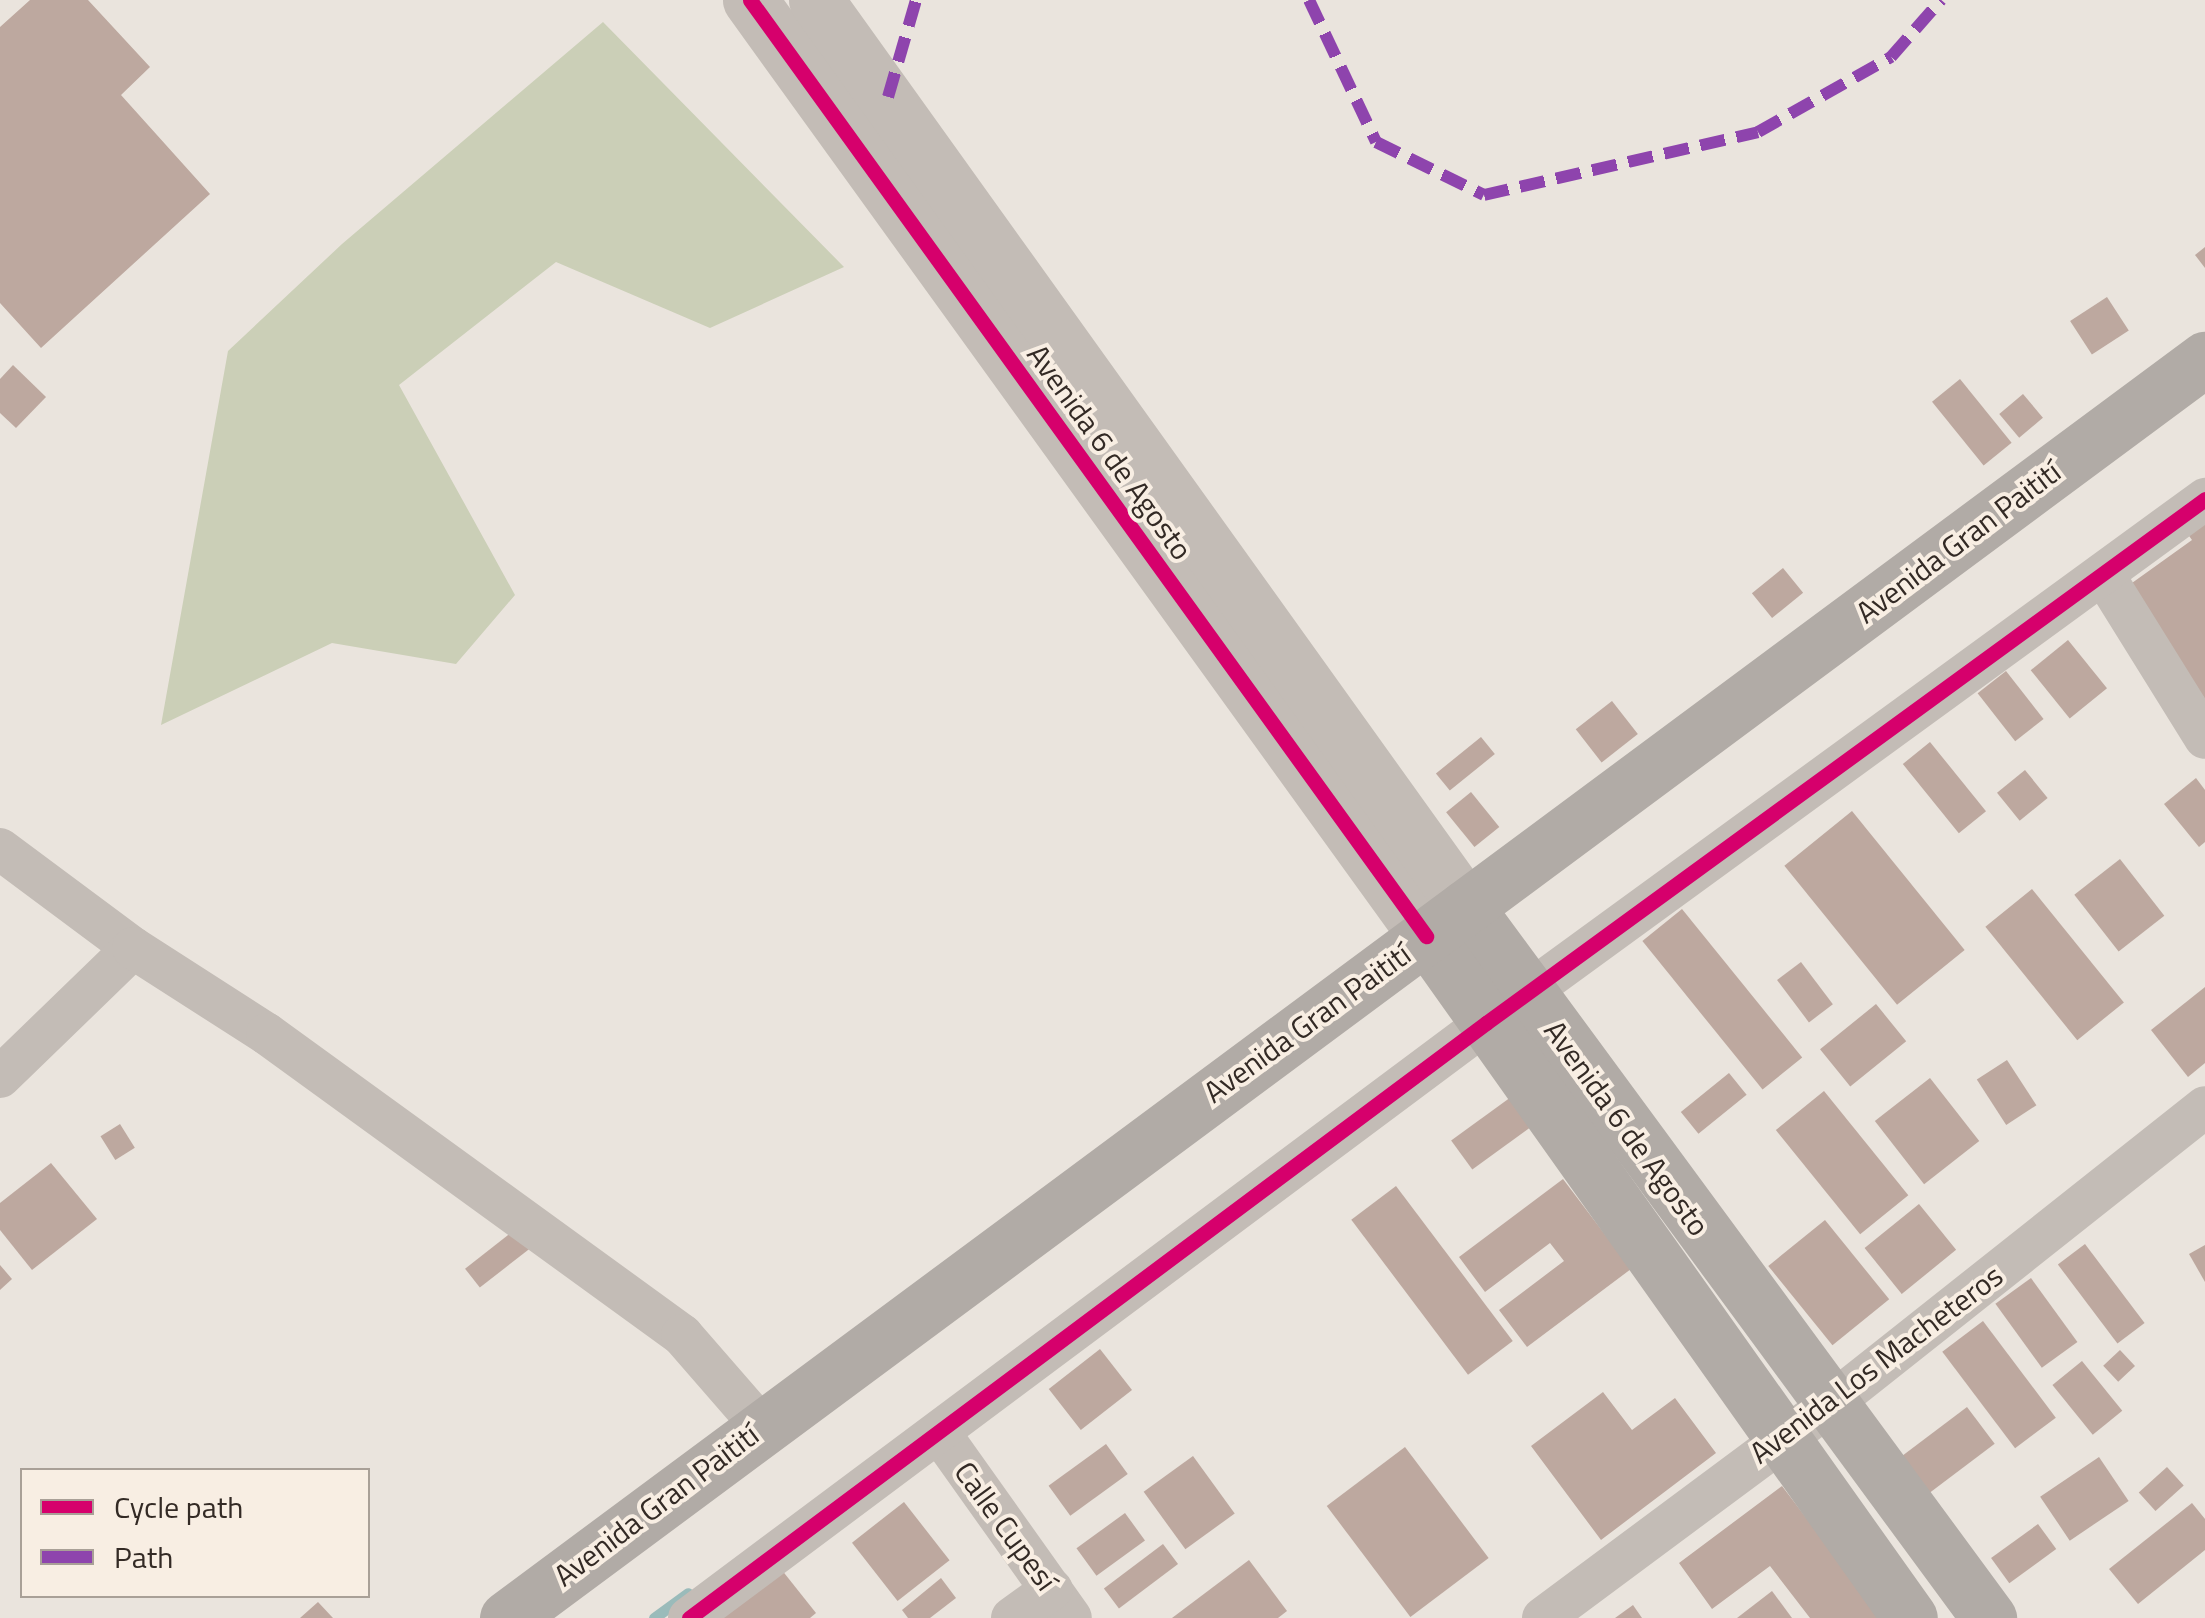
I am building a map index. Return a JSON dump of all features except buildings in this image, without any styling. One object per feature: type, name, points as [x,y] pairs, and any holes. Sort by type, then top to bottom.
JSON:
[{"type":"main road","name":"Avenida Gran Paitití","points":[[507,1618],[2205,359]]},
{"type":"main road","name":"Avenida 6 de Agosto","points":[[1446,921],[1508,1008],[1828,1406],[1989,1618]]},
{"type":"main road","name":"Avenida 6 de Agosto","points":[[1508,1008],[1778,1439],[1910,1618]]},
{"type":"street","name":"Avenida 6 de Agosto","points":[[750,0],[1167,533],[1446,921]]},
{"type":"street","name":"Avenida 6 de Agosto","points":[[816,0],[1167,533]]},
{"type":"street","points":[[690,1618],[1508,1008],[2205,499]]},
{"type":"street","points":[[2103,574],[2205,738]]},
{"type":"street","points":[[0,849],[132,948],[267,1034],[682,1336],[761,1426]]},
{"type":"street","points":[[0,1077],[132,948]]},
{"type":"street","name":"Avenida Los Macheteros","points":[[1543,1618],[1778,1439],[1828,1406],[2205,1107]]},
{"type":"street","name":"Calle Cupesí","points":[[940,1435],[1062,1603]]},
{"type":"street","points":[[1012,1618],[1062,1603]]},
{"type":"green space","points":[[603,22],[844,267],[710,328],[556,262],[399,385],[515,595],[456,664],[332,643],[161,725],[228,351],[342,244]]},
{"type":"waterway","points":[[654,1618],[688,1593]]},
{"type":"marked path","points":[[888,97],[916,0]]},
{"type":"marked path","points":[[1309,0],[1376,142],[1484,195],[1758,132],[1891,57],[1941,0]]},
{"type":"cycle path","points":[[750,0],[1426,936]]},
{"type":"cycle path","points":[[689,1618],[1486,1023],[2205,499]]}]
